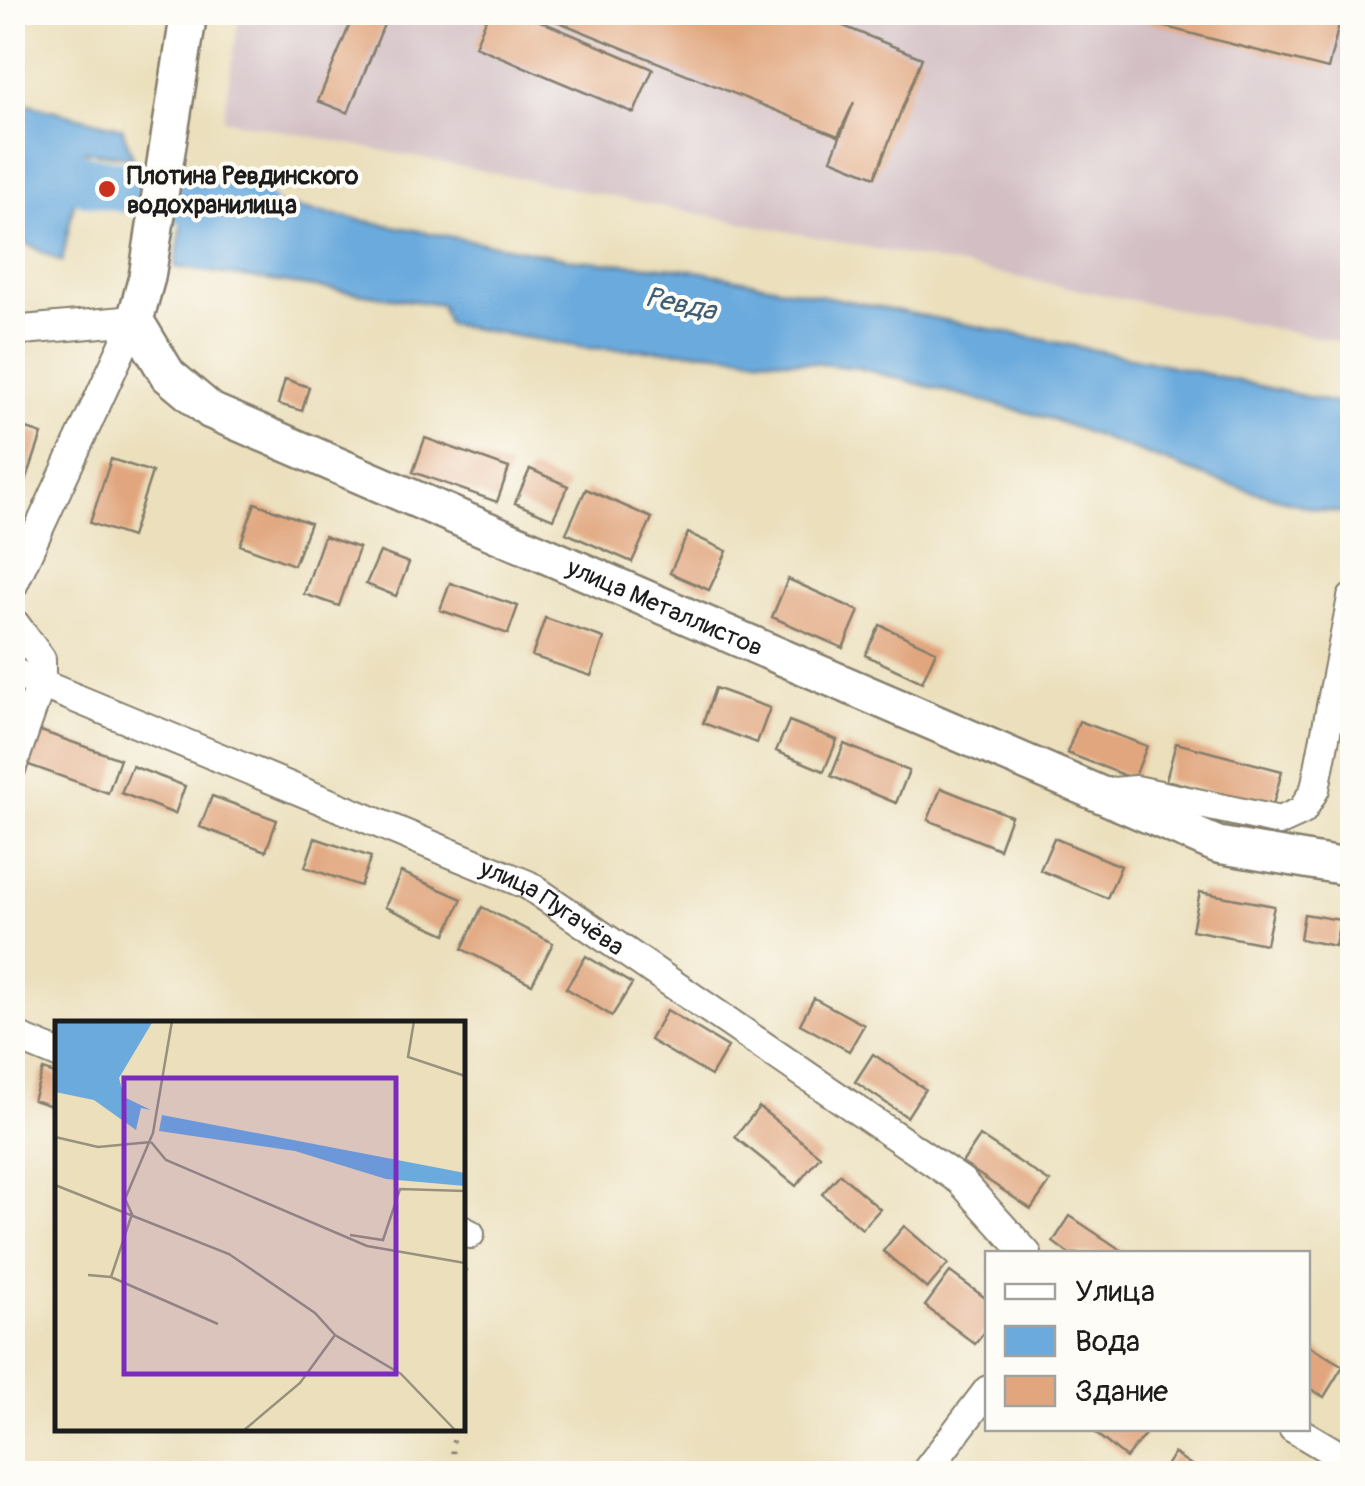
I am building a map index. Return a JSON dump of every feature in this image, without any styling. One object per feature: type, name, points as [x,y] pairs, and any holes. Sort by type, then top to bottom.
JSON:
[{"type":"street","points":[[12,587],[135,320],[147,277],[189,12]]},
{"type":"street","points":[[12,331],[135,320]]},
{"type":"street","name":"улица Металлистов","points":[[135,320],[168,375],[212,411],[1089,794],[1218,846],[1352,868]]},
{"type":"street","points":[[1089,794],[1136,790],[1280,821],[1302,811],[1314,790],[1352,598]]},
{"type":"street","points":[[12,620],[41,659],[41,683],[12,767]]},
{"type":"street","name":"улица Пугачёва","points":[[12,672],[528,885],[961,1180],[1024,1251]]},
{"type":"street","points":[[12,1034],[55,1053]]},
{"type":"street","points":[[924,1474],[985,1394]]},
{"type":"street","points":[[1298,1431],[1352,1464]]},
{"type":"path","points":[[452,1474],[454,1431]]},
{"type":"shaded area","points":[[240,13],[1352,13],[1352,344],[223,119]]},
{"type":"water","points":[[12,100],[122,128],[133,158],[84,151],[62,262],[13,237]]},
{"type":"water","points":[[188,188],[576,260],[687,269],[1150,361],[1352,407],[1352,514],[1315,509],[1218,481],[1051,419],[859,368],[710,352],[586,348],[447,324],[441,305],[175,267]]},
{"type":"building","points":[[355,12],[389,12],[348,113],[318,101]]},
{"type":"building","points":[[489,12],[519,12],[653,69],[634,113],[475,46]]},
{"type":"building","points":[[809,12],[922,58],[875,177],[831,159],[854,102],[838,136],[537,13]]},
{"type":"building","points":[[1108,12],[1342,12],[1328,69]]},
{"type":"building","points":[[285,379],[309,387],[302,411],[278,404]]},
{"type":"building","points":[[12,424],[42,434],[25,484],[12,480]]},
{"type":"building","points":[[425,438],[509,468],[497,502],[413,472]]},
{"type":"building","points":[[111,459],[152,472],[131,537],[90,523]]},
{"type":"building","points":[[530,469],[568,486],[553,519],[515,503]]},
{"type":"building","points":[[586,489],[652,518],[632,562],[566,533]]},
{"type":"building","points":[[255,503],[310,523],[294,565],[240,545]]},
{"type":"building","points":[[688,533],[727,551],[709,590],[670,573]]},
{"type":"building","points":[[324,536],[359,548],[339,606],[304,594]]},
{"type":"building","points":[[380,552],[409,563],[396,596],[366,584]]},
{"type":"building","points":[[788,579],[859,611],[843,648],[772,617]]},
{"type":"building","points":[[450,583],[518,606],[508,634],[440,610]]},
{"type":"building","points":[[545,618],[604,638],[591,676],[532,656]]},
{"type":"building","points":[[880,625],[936,651],[922,682],[865,655]]},
{"type":"building","points":[[715,688],[770,708],[757,743],[703,723]]},
{"type":"building","points":[[789,721],[837,740],[824,771],[776,751]]},
{"type":"building","points":[[1079,721],[1147,746],[1134,779],[1067,753]]},
{"type":"building","points":[[38,730],[120,759],[108,793],[26,764]]},
{"type":"building","points":[[1176,743],[1282,771],[1272,808],[1166,780]]},
{"type":"building","points":[[844,744],[909,771],[896,803],[831,776]]},
{"type":"building","points":[[132,766],[185,786],[175,814],[121,793]]},
{"type":"building","points":[[941,788],[1011,816],[999,849],[928,820]]},
{"type":"building","points":[[212,796],[277,820],[266,851],[200,827]]},
{"type":"building","points":[[315,838],[371,857],[360,886],[305,867]]},
{"type":"building","points":[[1054,838],[1121,866],[1107,898],[1040,870]]},
{"type":"building","points":[[401,872],[462,899],[446,934],[385,907]]},
{"type":"building","points":[[1200,892],[1274,906],[1266,944],[1192,930]]},
{"type":"building","points":[[482,907],[553,943],[532,984],[462,949]]},
{"type":"building","points":[[1304,914],[1340,920],[1335,946],[1300,939]]},
{"type":"building","points":[[586,956],[632,984],[612,1016],[566,988]]},
{"type":"building","points":[[814,998],[864,1025],[849,1051],[800,1024]]},
{"type":"building","points":[[667,1010],[728,1047],[711,1076],[650,1040]]},
{"type":"building","points":[[873,1054],[925,1089],[907,1117],[855,1082]]},
{"type":"building","points":[[43,1070],[55,1074],[55,1107],[33,1100]]},
{"type":"building","points":[[759,1107],[820,1156],[796,1186],[735,1137]]},
{"type":"building","points":[[980,1136],[1050,1182],[1031,1209],[962,1163]]},
{"type":"building","points":[[840,1174],[880,1209],[862,1229],[822,1194]]},
{"type":"building","points":[[1070,1216],[1122,1251],[1065,1251],[1053,1242]]},
{"type":"building","points":[[904,1226],[948,1264],[927,1289],[883,1251]]},
{"type":"building","points":[[950,1272],[985,1298],[985,1332],[975,1344],[925,1306]]},
{"type":"building","points":[[1310,1346],[1343,1366],[1324,1397],[1310,1388]]},
{"type":"building","points":[[1093,1431],[1148,1431],[1126,1458]]},
{"type":"building","points":[[1174,1453],[1204,1474],[1161,1474]]},
{"type":"waterway","name":"Ревда","points":[[12,152],[77,178],[254,213]]},
{"type":"place","name":"Плотина Ревдинского водохранилища","points":[[107,189]]}]
